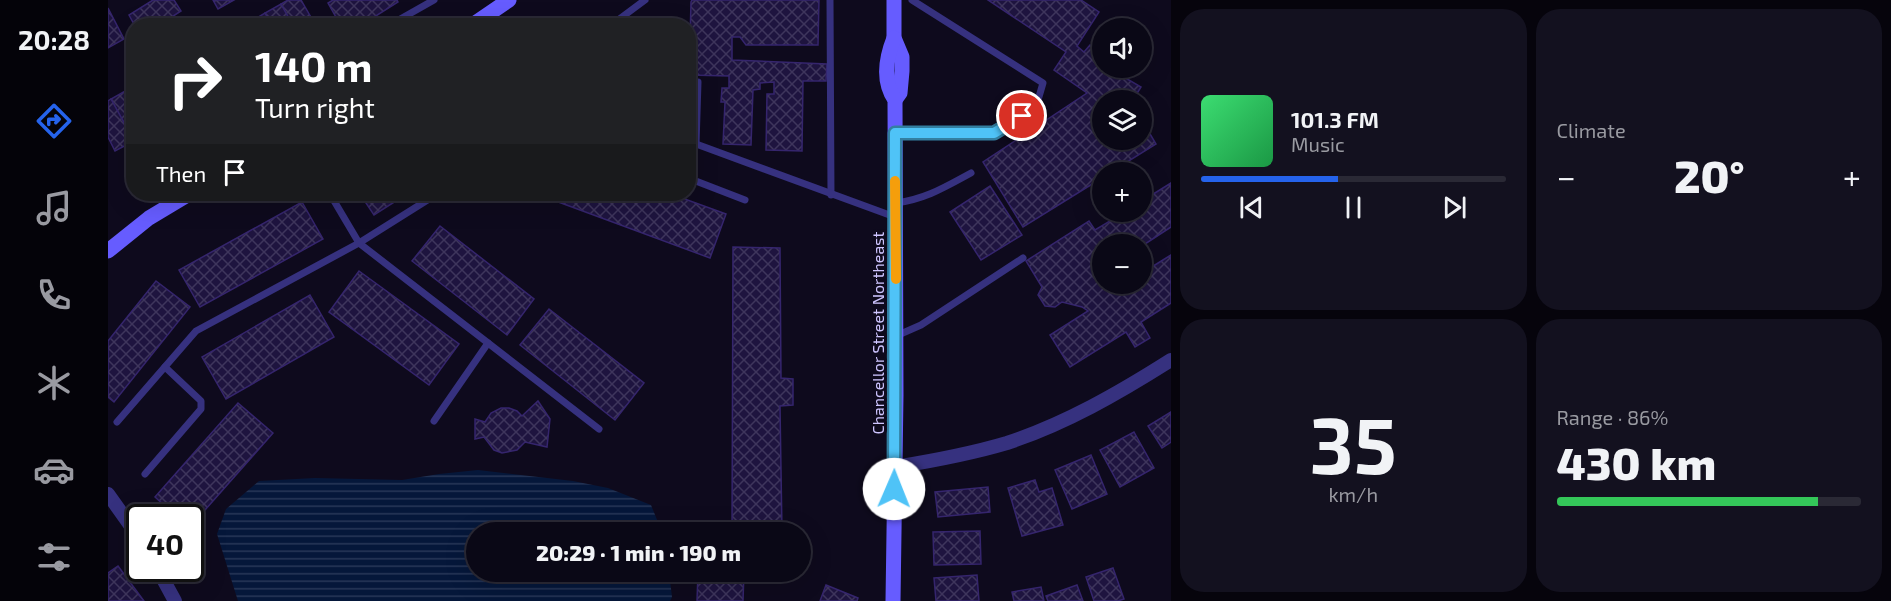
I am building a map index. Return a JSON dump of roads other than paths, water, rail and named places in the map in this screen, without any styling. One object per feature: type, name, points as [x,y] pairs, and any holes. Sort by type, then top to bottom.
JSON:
[{"type":"street","points":[[482,18],[507,0]]},
{"type":"street","name":"Chancellor Street Northeast","points":[[894,0],[894,38],[888,55],[887,71],[889,91],[895,100],[894,601]]},
{"type":"street","points":[[108,251],[149,218],[177,201]]},
{"type":"street","points":[[895,467],[955,457],[1007,442],[1056,424],[1112,396],[1171,360]]},
{"type":"street","points":[[108,494],[126,519]]},
{"type":"street","points":[[165,582],[175,601]]},
{"type":"lane","points":[[402,18],[434,0]]},
{"type":"lane","points":[[621,18],[645,0]]},
{"type":"lane","points":[[830,0],[831,195]]},
{"type":"lane","points":[[895,133],[994,133],[1036,107],[1043,83],[912,0]]},
{"type":"lane","points":[[696,102],[698,82]]},
{"type":"lane","points":[[696,144],[831,195],[895,210],[971,173]]},
{"type":"lane","points":[[696,181],[745,200]]},
{"type":"lane","points":[[334,201],[359,243],[599,429]]},
{"type":"lane","points":[[117,422],[196,331],[359,243],[426,201]]},
{"type":"lane","points":[[896,336],[921,325],[1023,258]]},
{"type":"lane","points":[[434,421],[488,343]]},
{"type":"lane","points":[[145,474],[201,409],[201,401],[165,367]]},
{"type":"water","points":[[478,470],[573,481],[608,488],[651,505],[658,522],[466,522],[466,582],[670,582],[672,597],[670,601],[238,601],[217,534],[226,509],[259,481],[315,478],[402,480]]}]
